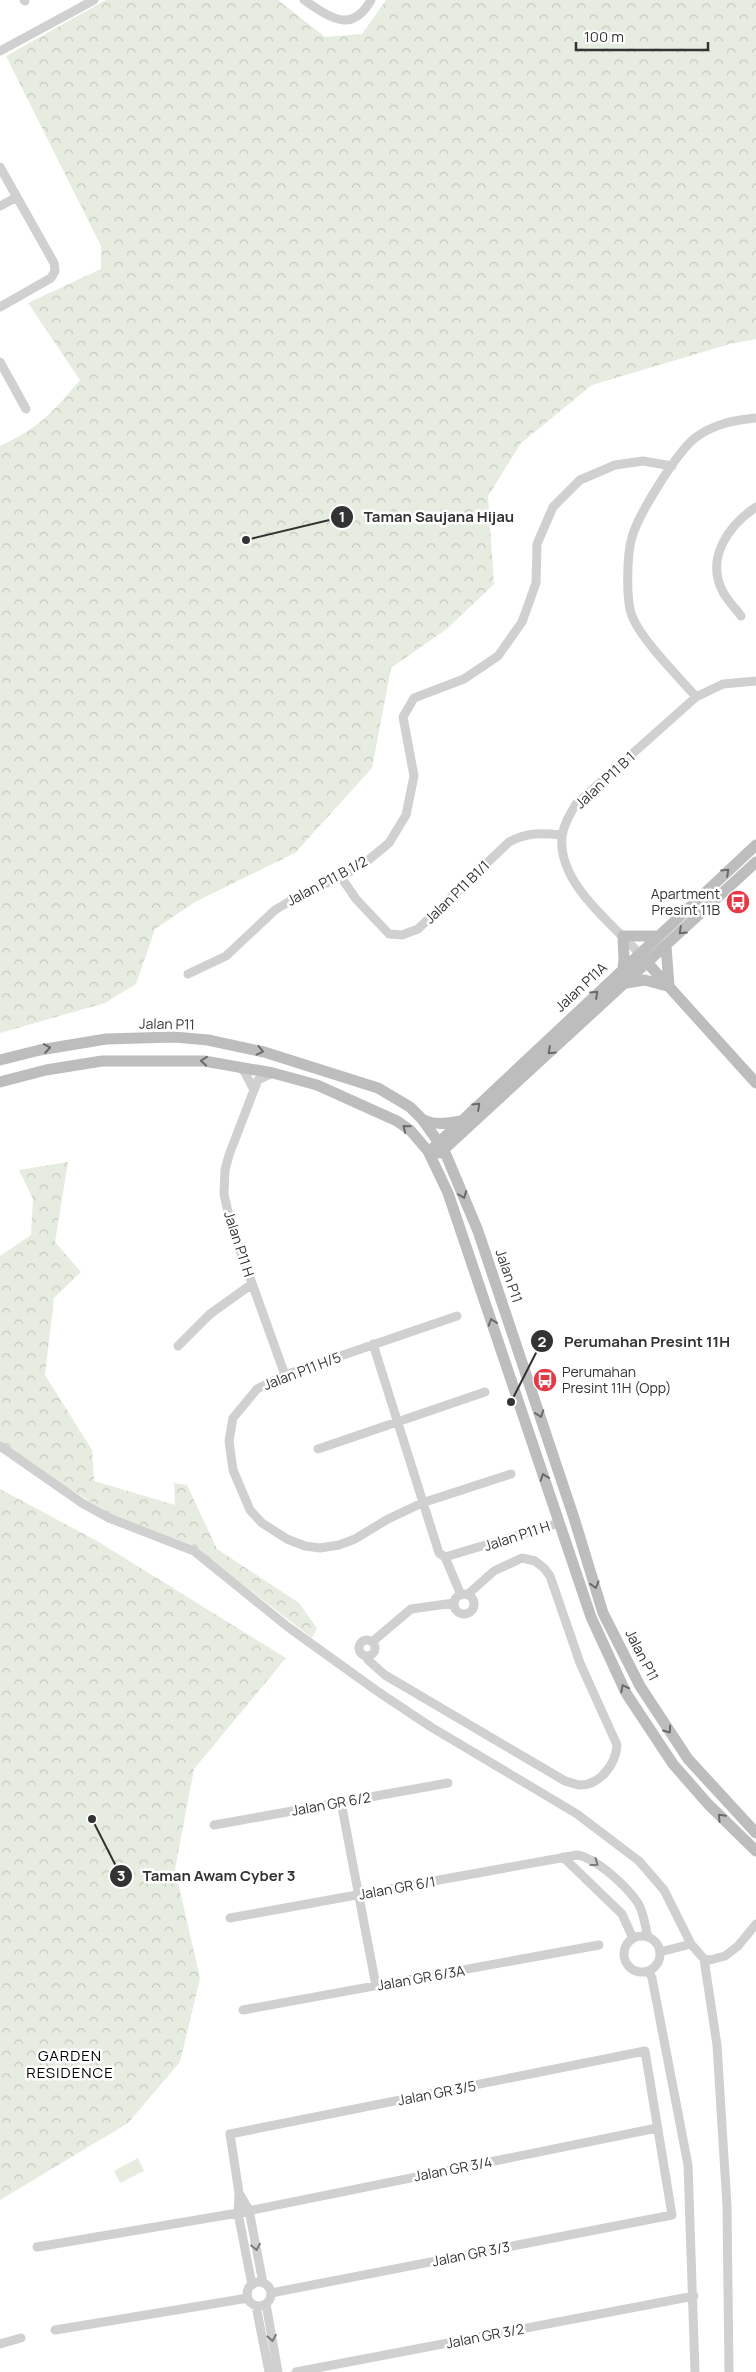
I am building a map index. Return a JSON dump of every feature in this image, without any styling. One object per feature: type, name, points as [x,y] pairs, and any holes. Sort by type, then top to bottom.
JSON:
[{"type":"main road","name":"Jalan P11A","points":[[442,1146],[461,1121],[756,845]]},
{"type":"main road","name":"Jalan P11A","points":[[431,1155],[626,983],[756,862]]},
{"type":"main road","points":[[623,968],[623,936],[658,936]]},
{"type":"main road","points":[[666,946],[669,986]]},
{"type":"main road","points":[[639,953],[756,1083]]},
{"type":"main road","points":[[626,983],[654,981],[669,986]]},
{"type":"main road","name":"Jalan P11","points":[[0,1060],[40,1050],[106,1040],[174,1037],[208,1040],[264,1052],[378,1088],[410,1107],[422,1119],[442,1146],[478,1231],[568,1498],[603,1613],[654,1710],[688,1759],[756,1832]]},
{"type":"main road","points":[[0,1082],[46,1070],[102,1061],[179,1060],[237,1065],[317,1085],[397,1121],[410,1130],[431,1155],[460,1227],[591,1617],[626,1693],[673,1764],[708,1804],[756,1851]]},
{"type":"main road","points":[[422,1119],[429,1123],[461,1121]]},
{"type":"main road","points":[[559,1523],[568,1498]]},
{"type":"main road","points":[[559,1523],[581,1539]]},
{"type":"street","points":[[0,51],[94,0]]},
{"type":"street","points":[[304,0],[331,18],[348,20],[364,12],[371,0]]},
{"type":"street","points":[[0,167],[54,263],[55,271],[51,278],[0,307]]},
{"type":"street","points":[[0,206],[17,197]]},
{"type":"street","points":[[0,362],[26,409]]},
{"type":"street","points":[[696,697],[643,634],[632,614],[628,591],[631,538],[637,522],[672,466],[694,438],[714,427],[735,420],[756,418]]},
{"type":"street","name":"Jalan P11 B 1/2","points":[[188,974],[226,956],[275,910],[305,892],[341,877],[366,862],[389,843],[406,815],[414,776],[403,717],[414,698],[464,679],[498,656],[522,622],[536,583],[537,544],[553,506],[580,480],[616,465],[643,461],[672,466]]},
{"type":"street","points":[[740,616],[722,590],[716,562],[720,546],[740,518],[756,508]]},
{"type":"street","name":"Jalan P11 B 1","points":[[639,953],[580,891],[572,879],[565,865],[562,835],[567,819],[576,804],[696,697],[723,684],[756,681]]},
{"type":"street","name":"Jalan P11 B1/1","points":[[341,877],[356,899],[389,934],[402,935],[418,929],[509,842],[522,835],[537,833],[562,835]]},
{"type":"street","points":[[237,1065],[244,1071],[254,1090]]},
{"type":"street","name":"Jalan P11 H","points":[[273,1073],[258,1080],[229,1155],[225,1170],[224,1194],[231,1225],[285,1375]]},
{"type":"street","points":[[178,1346],[210,1314],[252,1284]]},
{"type":"street","name":"Jalan P11 H/5","points":[[457,1316],[285,1375],[257,1389],[233,1418],[230,1441],[233,1470],[250,1510],[262,1523],[305,1546],[330,1547],[355,1539],[388,1519],[422,1503],[511,1474]]},
{"type":"street","points":[[374,1344],[439,1553],[445,1557],[464,1595],[474,1602],[473,1609],[468,1614],[458,1612],[454,1603]]},
{"type":"street","points":[[318,1449],[485,1392]]},
{"type":"street","points":[[0,1446],[82,1503],[109,1518],[194,1551],[288,1626],[377,1692],[431,1727],[577,1814],[639,1861],[664,1890],[691,1944],[704,1959],[717,2045],[727,2206],[730,2372]]},
{"type":"street","name":"Jalan P11 H","points":[[445,1557],[559,1523]]},
{"type":"street","points":[[522,1558],[535,1560],[550,1576],[580,1663],[617,1745],[616,1755],[608,1769],[595,1782],[580,1785],[565,1781],[386,1675],[368,1660],[367,1656],[361,1654],[358,1645],[363,1640],[372,1642],[412,1609],[454,1603],[494,1571],[522,1558]]},
{"type":"street","points":[[367,1656],[375,1651],[372,1642]]},
{"type":"street","name":"Jalan GR 6/2","points":[[214,1825],[448,1783]]},
{"type":"street","points":[[341,1802],[376,1986]]},
{"type":"street","name":"Jalan GR 6/1","points":[[230,1918],[577,1855],[587,1856],[599,1864],[637,1902]]},
{"type":"street","points":[[563,1857],[622,1914],[632,1938]]},
{"type":"street","points":[[622,1914],[637,1902],[648,1937],[656,1943],[660,1952],[658,1964],[649,1972],[636,1972],[626,1965],[624,1947],[632,1938],[648,1937]]},
{"type":"street","points":[[704,1959],[710,1960],[725,1956],[738,1946],[756,1924]]},
{"type":"street","points":[[660,1952],[691,1944]]},
{"type":"street","name":"Jalan GR 6/3A","points":[[243,2010],[599,1945]]},
{"type":"street","points":[[649,1972],[652,1978],[688,2165],[694,2296],[695,2372]]},
{"type":"street","name":"Jalan GR 3/5","points":[[239,2192],[230,2134],[645,2051],[657,2128]]},
{"type":"street","name":"Jalan GR 3/4","points":[[238,2213],[657,2128]]},
{"type":"street","name":"Jalan GR 3/3","points":[[271,2293],[672,2215],[657,2128]]},
{"type":"street","points":[[239,2192],[249,2210],[263,2283],[271,2293],[266,2304],[278,2372]]},
{"type":"street","points":[[239,2192],[238,2213],[252,2285]]},
{"type":"street","points":[[37,2247],[238,2213]]},
{"type":"street","points":[[263,2283],[252,2285],[247,2292],[248,2298],[256,2306],[269,2372]]},
{"type":"street","name":"Jalan GR 3/2","points":[[296,2372],[694,2296]]},
{"type":"street","points":[[55,2330],[248,2298]]},
{"type":"street","points":[[256,2306],[266,2304]]},
{"type":"street","points":[[0,2344],[22,2338]]},
{"type":"green space","points":[[106,0],[278,0],[325,37],[362,34],[386,0],[756,0],[756,339],[730,344],[592,385],[521,443],[488,496],[494,584],[448,628],[391,668],[372,768],[295,853],[195,902],[155,929],[136,984],[105,1003],[0,1033],[0,446],[25,433],[44,419],[80,380],[28,303],[101,269],[101,246],[6,56]]},
{"type":"green space","points":[[68,1162],[55,1242],[81,1272],[54,1298],[45,1375],[92,1450],[94,1481],[175,1505],[174,1483],[187,1485],[217,1549],[299,1603],[317,1628],[312,1638],[192,1545],[112,1515],[47,1475],[0,1451],[0,1256],[31,1235],[33,1199],[19,1170]]},
{"type":"green space","points":[[0,1489],[97,1541],[286,1658],[194,1769],[175,1869],[200,1978],[180,2062],[128,2123],[0,2200]]},
{"type":"green space","points":[[138,2158],[144,2171],[120,2183],[114,2171]]},
{"type":"place","name":"Taman Saujana Hijau","points":[[246,540]]},
{"type":"place","name":"Apartment Presint 11B","points":[[738,902]]},
{"type":"place","name":"Perumahan Presint 11H (Opp)","points":[[545,1380]]},
{"type":"place","name":"Perumahan Presint 11H","points":[[511,1402]]},
{"type":"place","name":"Taman Awam Cyber 3","points":[[92,1819]]},
{"type":"district","name":"GARDEN RESIDENCE","points":[[70,2064]]}]
